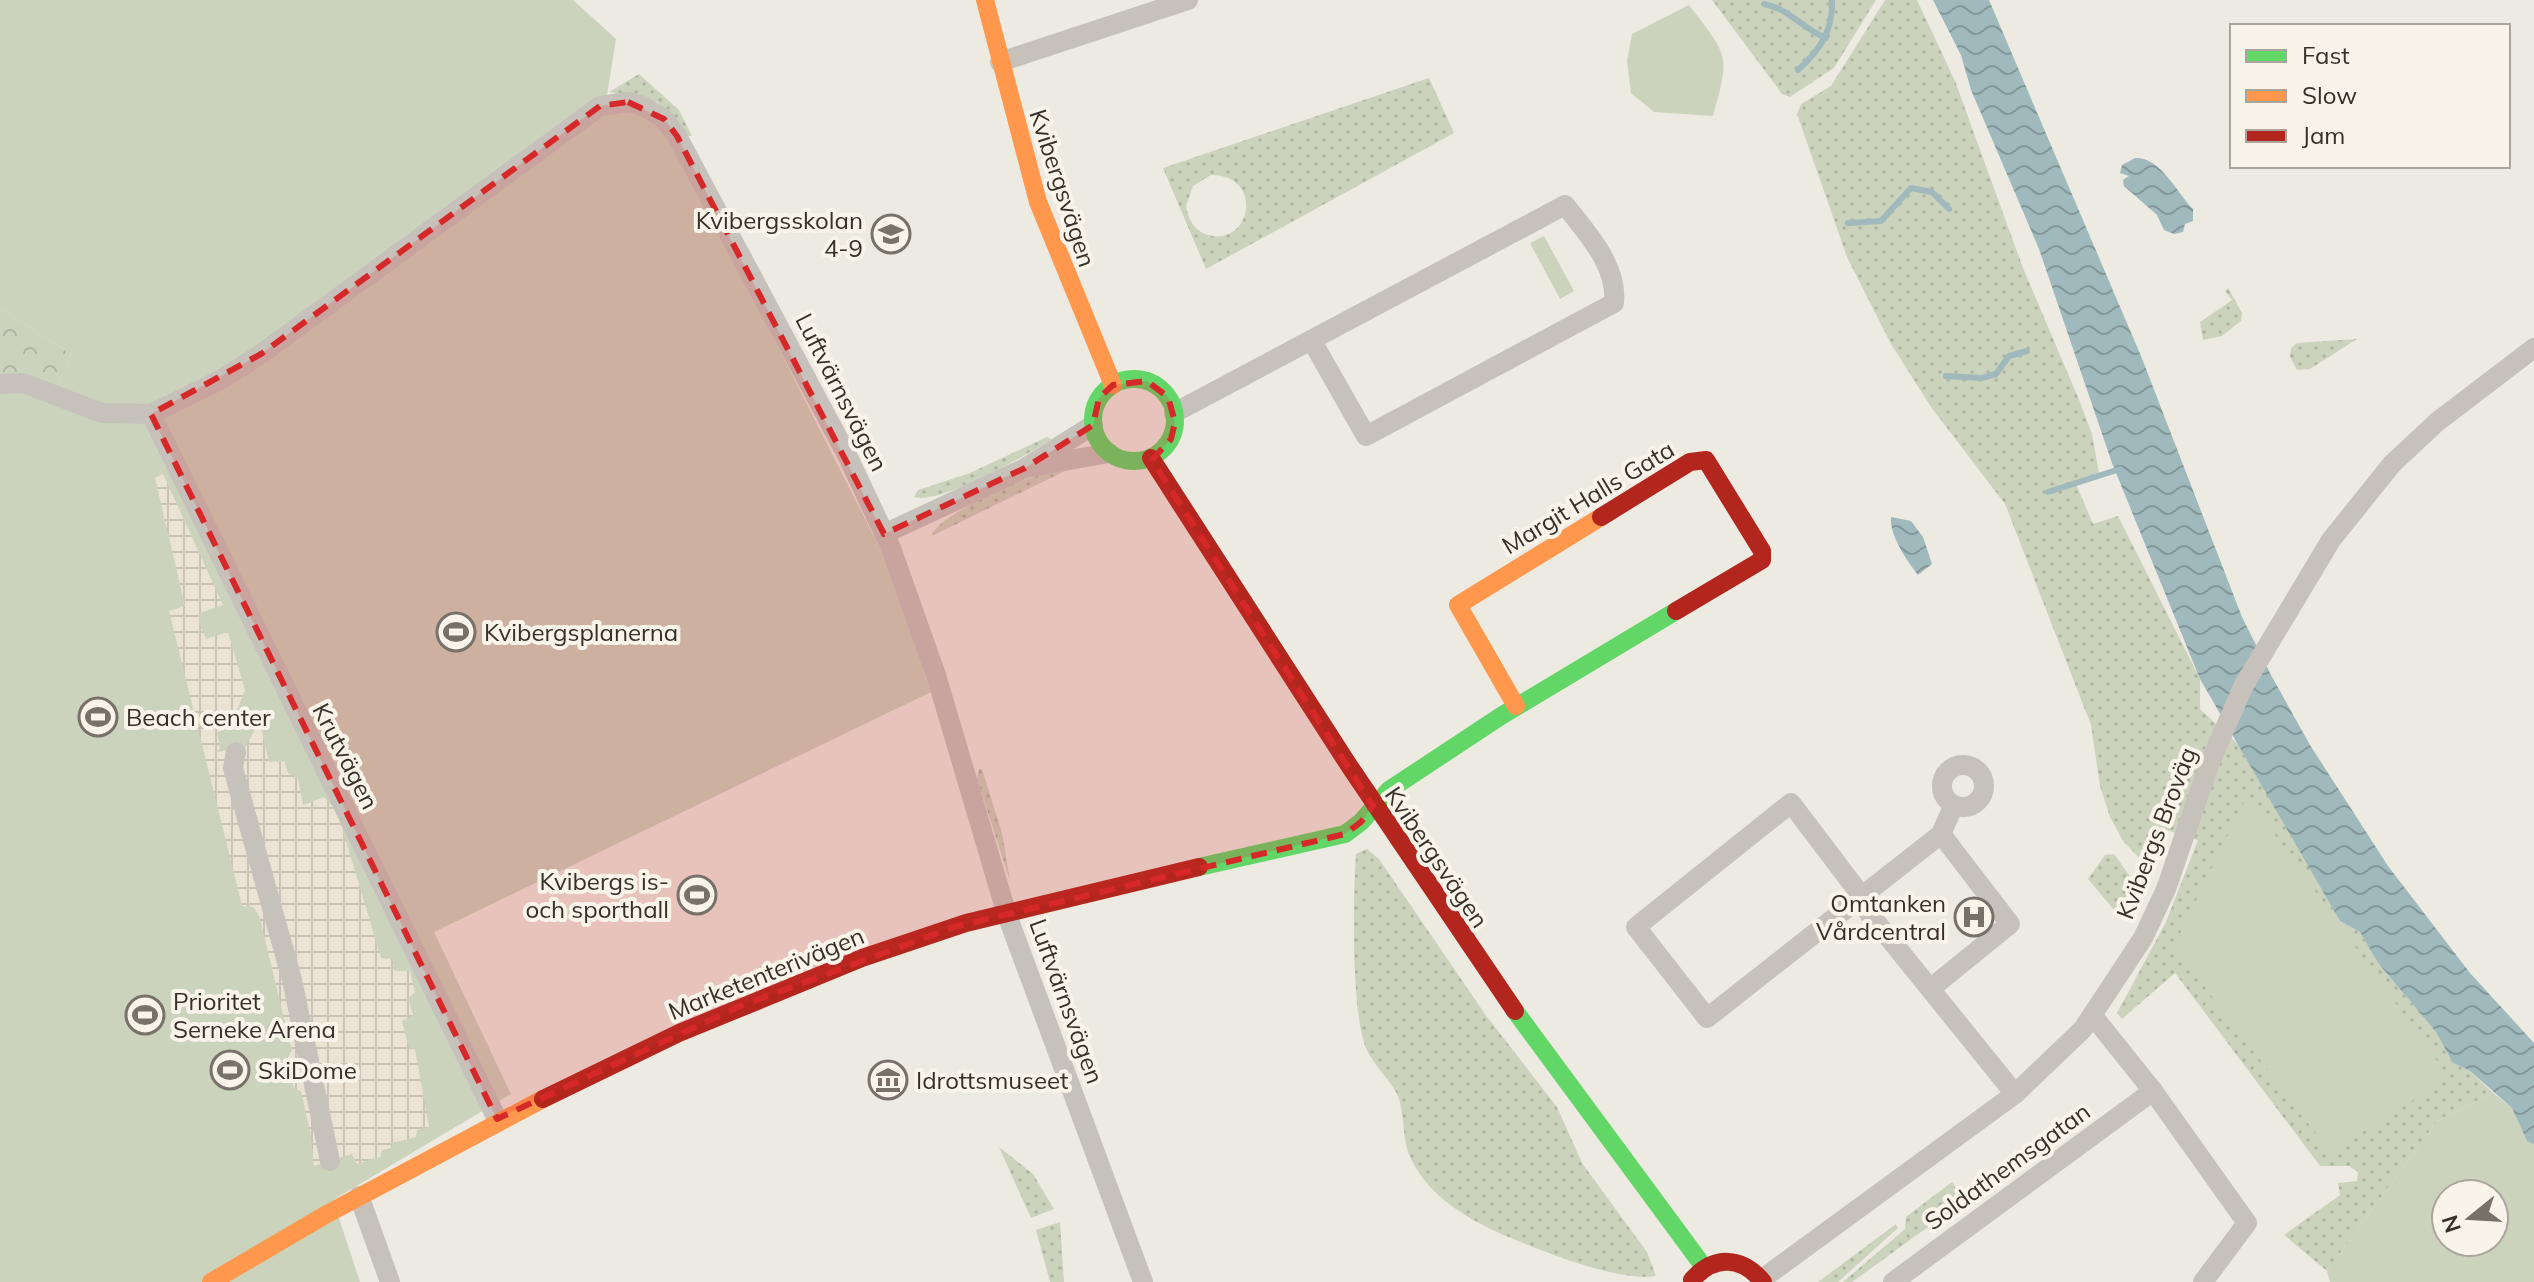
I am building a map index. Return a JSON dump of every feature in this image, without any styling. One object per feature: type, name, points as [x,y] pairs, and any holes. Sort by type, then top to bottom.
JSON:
[{"type":"street","name":"Kvibergsvägen","points":[[985,0],[1038,202],[1113,385]]},
{"type":"street","points":[[1000,62],[1188,0]]},
{"type":"street","name":"Luftvärnsvägen","points":[[151,414],[222,379],[261,354],[600,106],[628,102],[664,119],[677,136],[847,455],[884,534],[936,675],[1007,915],[1143,1282]]},
{"type":"street","points":[[1174,413],[1565,205],[1608,266],[1616,285],[1614,303],[1366,436],[1312,341]]},
{"type":"street","name":"Kvibergs Broväg","points":[[1763,1281],[2015,1094],[2093,1016],[2143,938],[2166,889],[2244,685],[2331,540],[2392,464],[2437,422],[2534,348]]},
{"type":"street","points":[[1025,468],[1109,453],[1130,461],[1151,458],[1171,439],[1174,413],[1162,390],[1147,381],[1129,379],[1113,385],[1099,398],[1093,425],[1096,436],[1109,453]]},
{"type":"street","points":[[0,384],[23,383],[102,413],[151,414]]},
{"type":"street","name":"Krutvägen","points":[[151,414],[497,1119]]},
{"type":"street","points":[[884,534],[1025,468],[1093,425]]},
{"type":"street","name":"Kvibergsvägen","points":[[1151,458],[1373,806],[1476,959],[1704,1267]]},
{"type":"street","name":"Margit Halls Gata","points":[[1373,806],[1389,790],[1516,706],[1762,560],[1762,551],[1706,460],[1690,462],[1458,605],[1516,706]]},
{"type":"street","points":[[236,752],[233,768],[292,980],[330,1161]]},
{"type":"street","points":[[1953,807],[1941,834],[1863,898],[1707,1018],[1636,927],[1791,803],[1863,898],[1868,912],[2015,1094]]},
{"type":"street","name":"Marketenterivägen","points":[[211,1282],[240,1262],[497,1119],[665,1039],[774,992],[954,927],[1195,866],[1345,834],[1355,829],[1373,806]]},
{"type":"street","points":[[1930,989],[2010,924],[1941,834]]},
{"type":"street","points":[[2093,1016],[2153,1091],[2247,1223],[2203,1282]]},
{"type":"street","name":"Soldathemsgatan","points":[[1893,1282],[2153,1091]]},
{"type":"street","points":[[359,1196],[390,1282]]},
{"type":"street","points":[[1691,1282],[1704,1267],[1722,1260],[1748,1266],[1763,1281]]},
{"type":"highlighted area","points":[[628,102],[664,119],[677,136],[884,534],[1025,468],[1093,425],[1099,398],[1113,385],[1147,381],[1168,397],[1175,422],[1171,439],[1152,460],[1373,806],[1361,822],[1345,834],[954,927],[738,1007],[497,1119],[151,414],[261,354],[600,106]]},
{"type":"green space","name":"Kvibergsplanerna","points":[[0,0],[573,0],[616,39],[607,95],[646,102],[670,134],[892,572],[931,692],[434,932],[511,1094],[333,1200],[360,1282],[0,1282],[0,398],[52,401],[71,354],[0,308]]},
{"type":"green space","points":[[1712,0],[1876,0],[1834,68],[1790,97],[1782,94]]},
{"type":"green space","points":[[1885,0],[1917,0],[1955,81],[2023,268],[2092,434],[2099,473],[2076,484],[2093,524],[2118,516],[2200,679],[2200,709],[2241,747],[2340,921],[2360,932],[2378,963],[2436,1032],[2453,1063],[2469,1070],[2493,1093],[2437,1121],[2327,1271],[2284,1235],[2340,1195],[2338,1183],[2357,1181],[2358,1172],[2349,1166],[2320,1166],[2175,973],[2122,1019],[2117,1013],[2166,922],[2198,840],[2163,829],[2147,866],[2123,841],[2110,817],[2100,786],[2091,725],[2005,504],[1931,407],[1891,344],[1847,257],[1797,114],[1801,104],[1831,86]]},
{"type":"green space","points":[[1689,5],[1712,35],[1722,56],[1724,67],[1713,116],[1654,112],[1631,93],[1627,61],[1632,34]]},
{"type":"green space","points":[[639,74],[679,110],[692,136],[687,136],[657,102],[609,92]]},
{"type":"green space","points":[[1429,78],[1454,133],[1206,269],[1163,168]],"holes":[[[1211,175],[1228,178],[1239,186],[1245,197],[1246,210],[1242,221],[1234,231],[1223,236],[1203,233],[1192,224],[1187,211],[1193,186]]]},
{"type":"green space","points":[[1544,236],[1574,291],[1560,299],[1530,243]]},
{"type":"green space","points":[[2228,288],[2242,313],[2241,321],[2222,336],[2203,340],[2200,322],[2232,300],[2225,291]]},
{"type":"green space","points":[[0,308],[71,354],[52,401],[0,499]]},
{"type":"green space","points":[[2357,339],[2310,369],[2297,370],[2290,357],[2291,348],[2297,343]]},
{"type":"green space","points":[[1047,437],[1052,439],[962,487],[926,498],[914,497],[918,490],[970,473]]},
{"type":"green space","points":[[1067,470],[932,536],[945,520],[990,495],[1029,478]]},
{"type":"green space","points":[[979,769],[982,769],[1002,833],[1010,881],[977,779]]},
{"type":"green space","points":[[2247,796],[2449,1078],[2330,1152],[2174,946]]},
{"type":"green space","points":[[1367,849],[1379,859],[1485,1014],[1557,1107],[1582,1163],[1647,1252],[1656,1276],[1632,1276],[1602,1270],[1510,1238],[1452,1207],[1422,1177],[1408,1151],[1397,1094],[1369,1054],[1361,1031],[1354,953],[1355,873],[1356,854]]},
{"type":"green space","points":[[2114,854],[2132,879],[2130,892],[2114,910],[2088,879],[2105,855]]},
{"type":"green space","points":[[2493,1093],[2512,1108],[2527,1140],[2534,1144],[2534,1282],[2330,1282],[2327,1271],[2437,1121]]},
{"type":"green space","points":[[999,1147],[1033,1174],[1054,1209],[1031,1218]]},
{"type":"green space","points":[[1952,1182],[1964,1201],[1852,1282],[1843,1282],[1905,1229],[1906,1217]]},
{"type":"green space","points":[[1060,1222],[1064,1282],[1050,1282],[1036,1230]]},
{"type":"green space","points":[[1896,1224],[1898,1228],[1838,1282],[1818,1282]]},
{"type":"shaded area","points":[[163,474],[223,605],[200,613],[199,623],[206,639],[228,632],[245,690],[230,728],[217,732],[220,749],[214,752],[231,750],[242,753],[257,726],[261,728],[269,762],[284,761],[288,773],[298,778],[303,805],[324,797],[337,811],[381,958],[392,959],[395,971],[410,971],[415,993],[408,998],[413,1015],[402,1021],[409,1048],[415,1049],[429,1127],[417,1130],[416,1137],[392,1143],[391,1148],[382,1150],[380,1157],[357,1164],[352,1154],[314,1166],[311,1136],[301,1091],[294,1088],[287,1059],[292,1051],[259,915],[253,907],[242,906],[169,611],[185,606],[155,478]]},
{"type":"water","points":[[1933,0],[1989,0],[2141,356],[2242,617],[2271,675],[2310,745],[2388,866],[2470,973],[2534,1043],[2534,1144],[2527,1141],[2512,1108],[2469,1070],[2453,1063],[2436,1032],[2378,963],[2360,932],[2340,921],[2200,679],[2112,463],[2039,249],[1971,90],[1961,55]]},
{"type":"water","points":[[2135,158],[2144,159],[2160,169],[2193,209],[2193,221],[2185,224],[2183,232],[2174,234],[2164,230],[2157,215],[2124,186],[2123,180],[2129,176],[2120,173],[2122,165]]},
{"type":"water","points":[[1891,517],[1911,521],[1923,537],[1932,564],[1918,575],[1896,540]]},
{"type":"waterway","points":[[1798,70],[1824,39],[1832,0]]},
{"type":"waterway","points":[[1764,4],[1781,10],[1826,38]]},
{"type":"waterway","points":[[1848,223],[1881,221],[1911,188],[1932,192],[1949,209]]},
{"type":"waterway","points":[[1946,376],[1982,378],[1996,374],[2009,356],[2027,351]]},
{"type":"waterway","points":[[2048,492],[2120,469]]},
{"type":"traffic: fast","points":[[1134,379],[1150,382],[1163,391],[1172,404],[1175,420],[1172,436],[1163,449],[1150,458],[1134,461],[1118,458],[1105,449],[1096,436],[1093,420],[1096,404],[1105,391],[1118,382],[1134,379]]},
{"type":"traffic: fast","points":[[1199,867],[1345,834],[1361,822],[1389,790],[1501,716],[1676,611]]},
{"type":"traffic: fast","points":[[1515,1011],[1704,1267]]},
{"type":"traffic: slow","points":[[985,0],[1038,202],[1113,385]]},
{"type":"traffic: slow","points":[[1516,706],[1458,605],[1601,517]]},
{"type":"traffic: slow","points":[[211,1282],[327,1214],[543,1099]]},
{"type":"traffic: jam","points":[[1151,458],[1350,767],[1515,1011]]},
{"type":"traffic: jam","points":[[1601,517],[1690,462],[1706,460],[1762,551],[1762,560],[1676,611]]},
{"type":"traffic: jam","points":[[543,1099],[679,1033],[862,958],[966,923],[1199,867]]},
{"type":"traffic: jam","points":[[1692,1280],[1709,1266],[1728,1262],[1746,1267],[1763,1282]]},
{"type":"place","name":"Kvibergsskolan 4-9","points":[[891,234]]},
{"type":"place","name":"Kvibergsplanerna","points":[[456,632]]},
{"type":"place","name":"Beach center","points":[[98,717]]},
{"type":"place","name":"Kvibergs is- och sporthall","points":[[697,895]]},
{"type":"place","name":"Omtanken Vårdcentral","points":[[1974,917]]},
{"type":"place","name":"Prioritet Serneke Arena","points":[[145,1015]]},
{"type":"place","name":"SkiDome","points":[[230,1070]]},
{"type":"place","name":"Idrottsmuseet","points":[[888,1080]]}]
